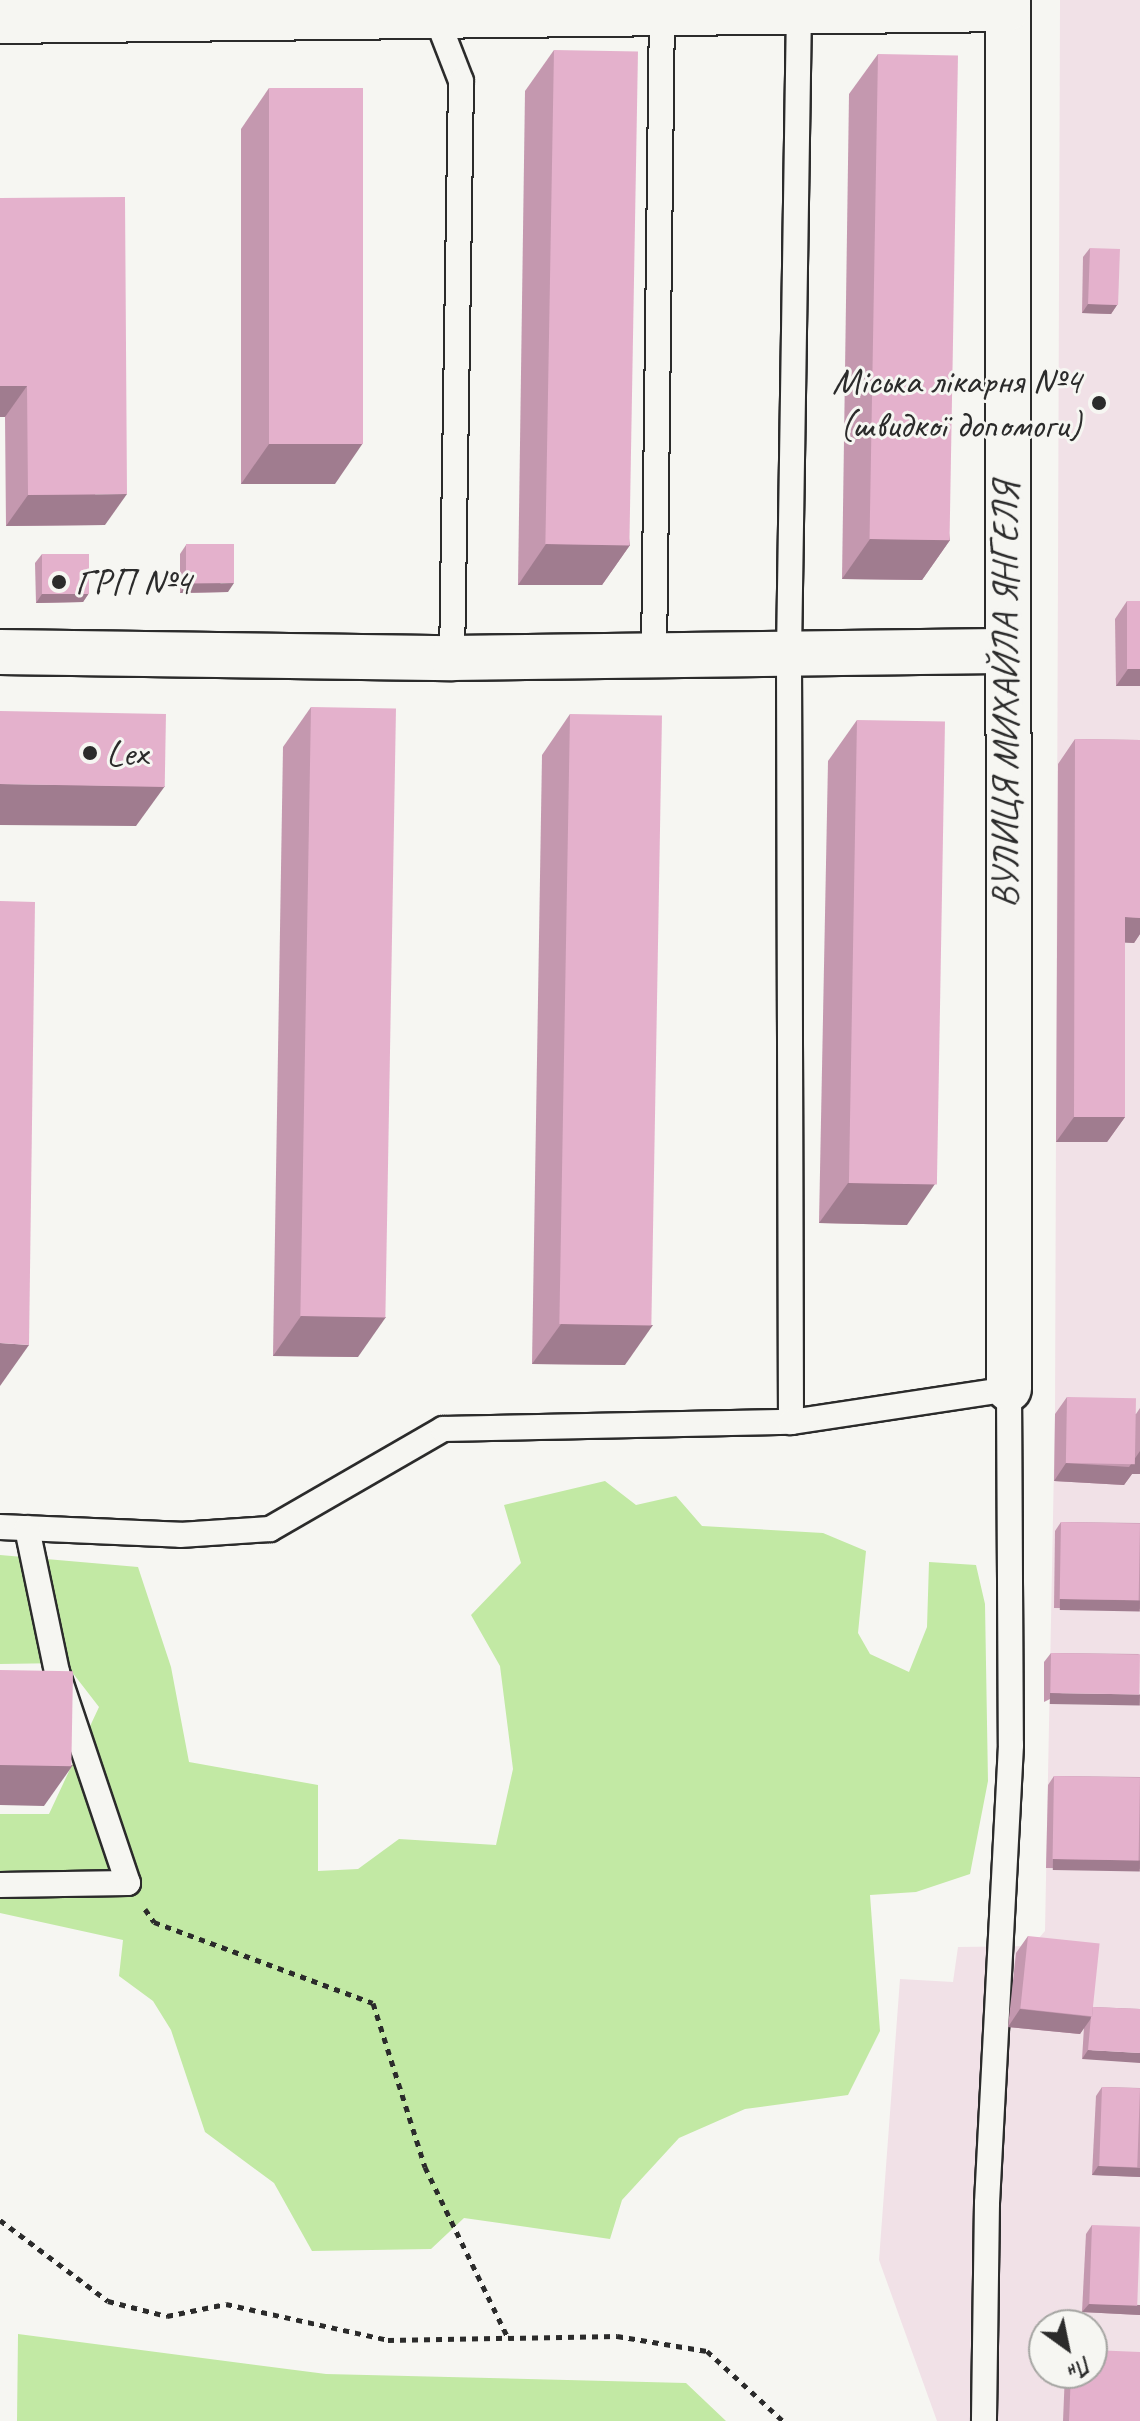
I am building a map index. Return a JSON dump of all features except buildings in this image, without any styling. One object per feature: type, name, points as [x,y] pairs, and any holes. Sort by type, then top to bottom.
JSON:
[{"type":"street","points":[[0,21],[75,10],[662,13],[1008,5]]},
{"type":"street","name":"ВУЛИЦЯ МИХАЙЛА ЯНГЕЛЯ","points":[[1008,5],[1003,651],[1009,1389]]},
{"type":"street","points":[[0,652],[452,658],[1003,651]]},
{"type":"lane","points":[[437,10],[461,81],[452,658]]},
{"type":"lane","points":[[791,1422],[789,653],[799,12]]},
{"type":"lane","points":[[654,655],[662,13]]},
{"type":"lane","points":[[0,1527],[180,1535],[270,1529],[443,1429],[791,1422],[1009,1389],[1011,1745],[987,2203],[984,2421]]},
{"type":"lane","points":[[0,1885],[128,1883],[57,1672],[27,1528]]},
{"type":"path","points":[[128,1883],[154,1922],[373,2003],[425,2167],[508,2338]]},
{"type":"path","points":[[0,2220],[108,2301],[167,2316],[226,2304],[388,2340],[617,2336],[707,2351],[783,2421]]},
{"type":"shaded area","points":[[1060,0],[1140,0],[1140,2421],[937,2421],[879,2260],[900,1979],[953,1982],[958,1947],[1032,1946],[1045,1931],[1055,1414]]},
{"type":"green space","points":[[605,1481],[636,1505],[676,1496],[702,1526],[823,1533],[866,1551],[858,1633],[870,1654],[909,1672],[927,1627],[929,1562],[976,1565],[985,1604],[988,1781],[970,1874],[916,1892],[870,1895],[880,2031],[848,2095],[745,2109],[679,2138],[622,2200],[610,2239],[464,2218],[431,2249],[312,2251],[274,2183],[205,2132],[171,2030],[153,2001],[119,1976],[123,1940],[0,1913],[0,1814],[49,1814],[99,1707],[65,1663],[0,1664],[0,1555],[138,1567],[171,1667],[189,1762],[318,1785],[318,1871],[358,1869],[399,1839],[496,1845],[513,1769],[500,1666],[471,1615],[521,1563],[504,1505]]},
{"type":"green space","points":[[18,2334],[326,2374],[686,2383],[726,2421],[17,2421]]},
{"type":"place","name":"Міська лікарня №4 (швидкої допомоги)","points":[[1099,403]]},
{"type":"place","name":"ГРП №4","points":[[59,582]]},
{"type":"place","name":"Lex","points":[[90,753]]}]
